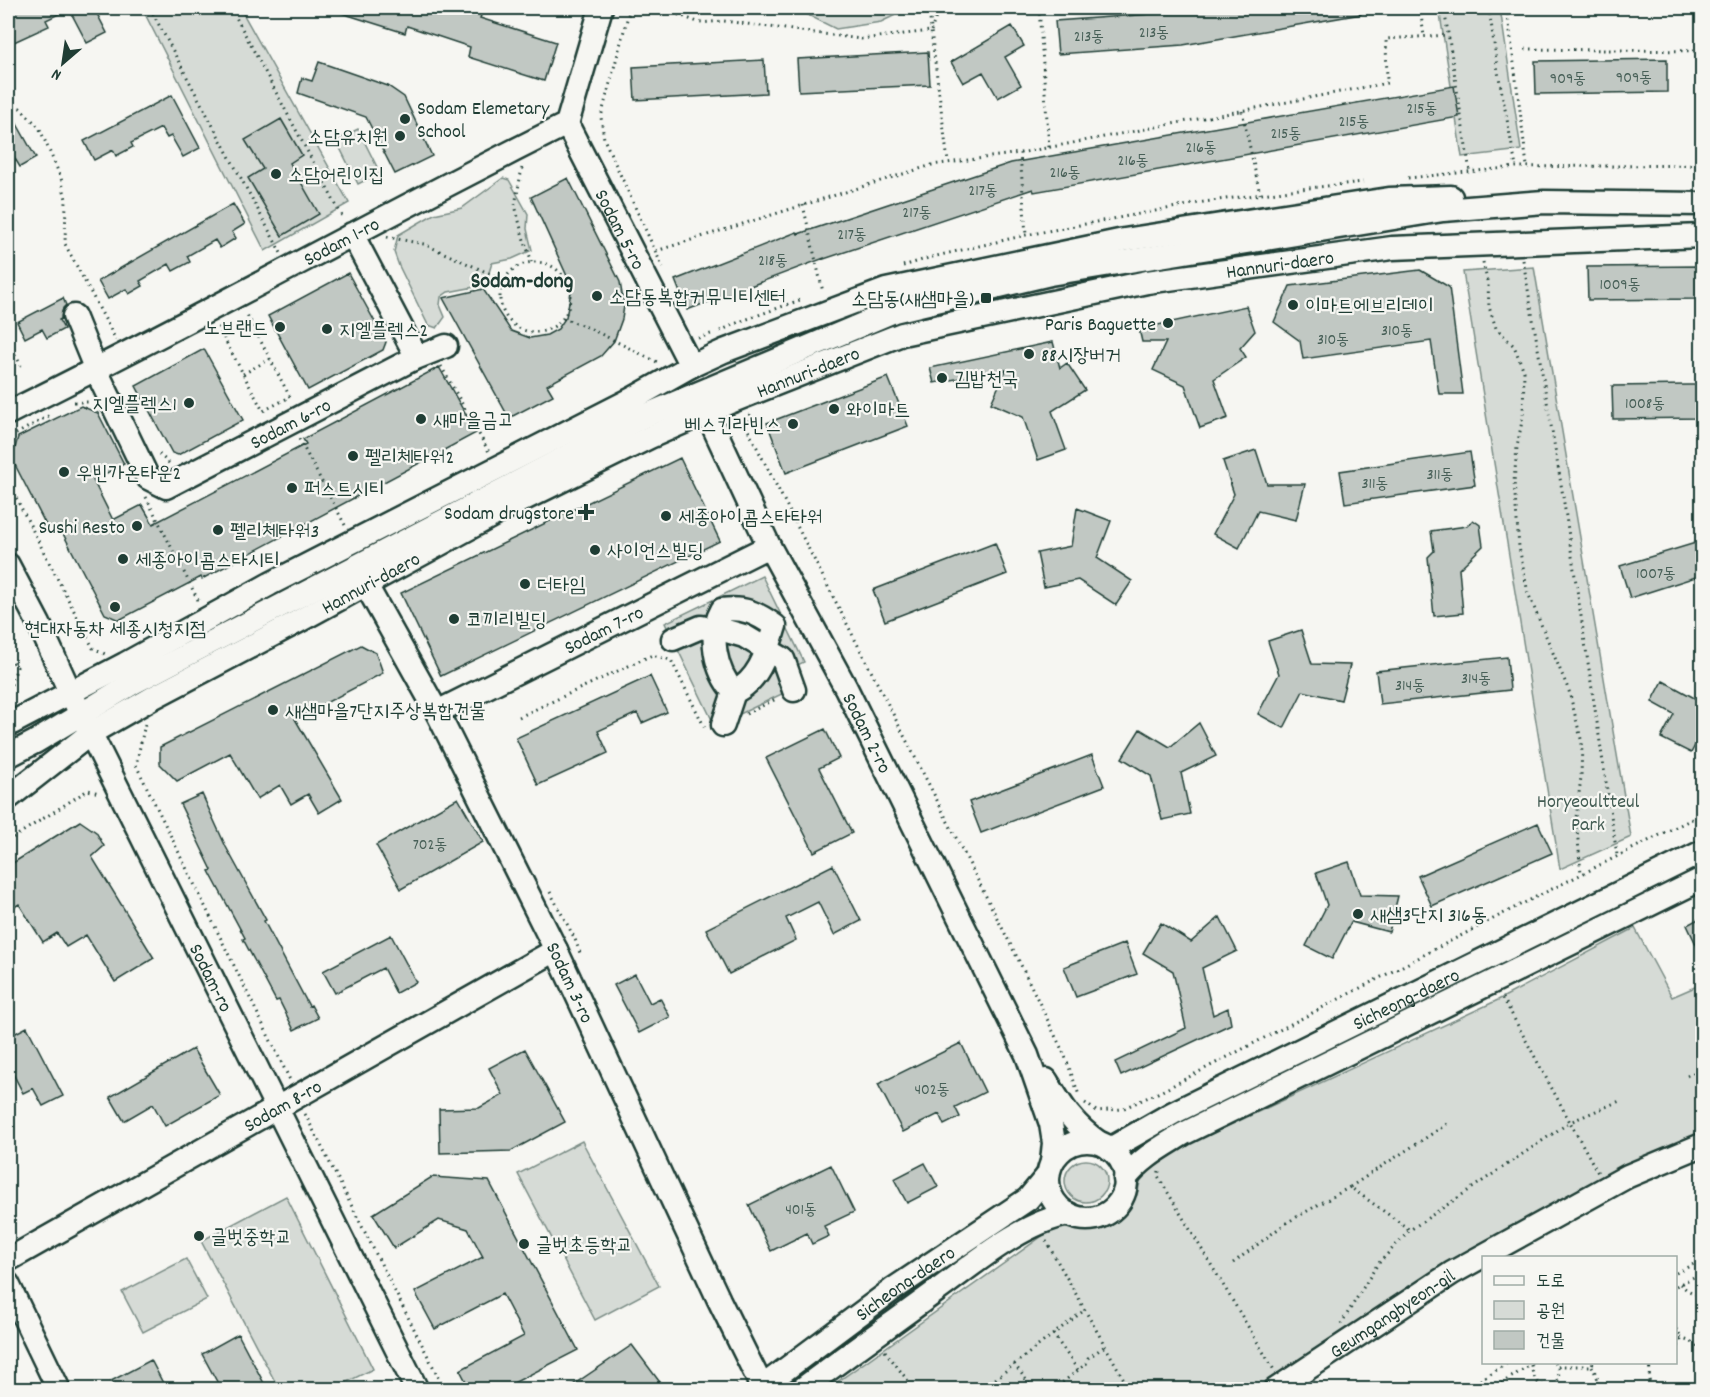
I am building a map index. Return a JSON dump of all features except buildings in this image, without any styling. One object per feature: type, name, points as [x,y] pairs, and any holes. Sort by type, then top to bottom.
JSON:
[{"type":"street","points":[[567,124],[601,8]]},
{"type":"street","name":"Sodam 1-ro","points":[[8,413],[96,370],[349,228],[567,124]]},
{"type":"street","name":"Sodam 5-ro","points":[[567,124],[691,366]]},
{"type":"street","points":[[8,725],[270,584],[634,398],[691,366],[724,351],[886,290],[1124,240],[1389,199],[1702,191]]},
{"type":"street","points":[[8,756],[35,742],[86,723],[133,683],[642,417],[894,311],[1050,274],[1443,210],[1544,202],[1702,204]]},
{"type":"street","points":[[349,228],[413,350],[430,353]]},
{"type":"street","name":"Hannuri-daero","points":[[8,798],[86,723],[154,697],[519,502],[651,436],[902,334],[1147,282],[1392,248],[1702,236]]},
{"type":"street","points":[[74,316],[96,370]]},
{"type":"street","name":"Sodam 6-ro","points":[[96,370],[148,478],[166,487],[430,353]]},
{"type":"street","name":"Sodam 2-ro","points":[[707,413],[769,546],[846,688],[1026,1055]]},
{"type":"street","name":"Sodam 7-ro","points":[[437,712],[769,546]]},
{"type":"street","name":"Sodam-ro","points":[[8,564],[417,1389]]},
{"type":"street","name":"Sodam 3-ro","points":[[366,585],[437,712],[556,950],[760,1388]]},
{"type":"street","points":[[723,725],[734,692],[746,687],[760,666],[775,626],[748,610],[736,608],[722,609],[714,630],[719,670],[724,682],[734,692]]},
{"type":"street","points":[[673,639],[701,627],[714,630]]},
{"type":"street","points":[[768,649],[783,659],[794,690]]},
{"type":"street","name":"Sicheong-daero","points":[[1104,1145],[1702,852]]},
{"type":"street","name":"Sicheong-daero","points":[[1125,1179],[1144,1158],[1185,1133],[1702,879]]},
{"type":"street","name":"Sodam 8-ro","points":[[8,1260],[556,950]]},
{"type":"street","points":[[1026,1055],[1042,1074],[1066,1114],[1082,1131],[1120,1159],[1125,1171],[1122,1198],[1113,1209],[1102,1216],[1089,1219],[1075,1217],[1063,1211],[1054,1201],[1048,1188],[1054,1143],[1051,1124],[1026,1055]]},
{"type":"street","points":[[1050,1168],[1060,1151],[1071,1144],[1085,1141],[1104,1145]]},
{"type":"street","name":"Geumgangbyeon-gil","points":[[1483,1256],[1628,1176],[1702,1145]]},
{"type":"street","name":"Sicheong-daero","points":[[760,1388],[892,1290],[1028,1199],[1050,1168]]},
{"type":"street","name":"Sicheong-daero","points":[[801,1389],[994,1250],[1037,1225],[1069,1214]]},
{"type":"street","name":"Geumgangbyeon-gil","points":[[1279,1387],[1452,1273],[1482,1257]]},
{"type":"street","points":[[8,1284],[59,1389]]},
{"type":"path","points":[[150,8],[281,255]]},
{"type":"path","points":[[231,8],[349,228]]},
{"type":"path","points":[[630,8],[601,117],[604,139],[666,274]]},
{"type":"path","points":[[661,8],[700,23],[724,21],[861,39],[931,31]]},
{"type":"path","points":[[929,8],[948,162]]},
{"type":"path","points":[[931,31],[939,8]]},
{"type":"path","points":[[1039,8],[1049,148]]},
{"type":"path","points":[[1420,8],[1424,36]]},
{"type":"path","points":[[1444,8],[1470,172]]},
{"type":"path","points":[[1489,8],[1498,72],[1516,167],[1702,165]]},
{"type":"path","points":[[1507,8],[1527,166]]},
{"type":"path","points":[[656,251],[932,165],[1049,148],[1387,83],[1386,39],[1448,35]]},
{"type":"path","points":[[1525,49],[1702,51]]},
{"type":"path","points":[[8,104],[20,108],[39,127],[61,178],[66,199],[65,244],[118,345]]},
{"type":"path","points":[[1242,111],[1260,194]]},
{"type":"path","points":[[1020,153],[1026,235]]},
{"type":"path","points":[[522,166],[515,205],[532,262]]},
{"type":"path","points":[[803,205],[824,292]]},
{"type":"path","points":[[380,235],[424,244],[504,280]]},
{"type":"path","points":[[1522,255],[1562,490],[1617,855]]},
{"type":"path","points":[[1482,258],[1488,285],[1489,307],[1496,328],[1514,346],[1524,371],[1523,416],[1514,482],[1519,547],[1528,593],[1569,691],[1582,743],[1581,777],[1575,818],[1581,873]]},
{"type":"path","points":[[532,262],[550,265],[564,276],[570,293],[563,318],[548,329],[539,332],[530,331],[512,323],[502,308],[500,298],[504,280],[516,268],[532,262]]},
{"type":"path","points":[[217,325],[263,411],[281,402],[290,397],[245,311]]},
{"type":"path","points":[[563,318],[589,328],[661,364]]},
{"type":"path","points":[[693,330],[698,339]]},
{"type":"path","points":[[8,338],[21,366]]},
{"type":"path","points":[[430,353],[437,360],[491,456]]},
{"type":"path","points":[[243,374],[270,359]]},
{"type":"path","points":[[73,402],[90,401],[96,407]]},
{"type":"path","points":[[752,411],[746,426],[1019,961],[1065,1056],[1081,1100],[1096,1111],[1122,1109],[1162,1091],[1581,873],[1702,814]]},
{"type":"path","points":[[8,442],[9,438],[54,412]]},
{"type":"path","points":[[299,439],[349,532]]},
{"type":"path","points":[[158,453],[164,460],[176,467]]},
{"type":"path","points":[[8,482],[93,648],[105,654],[111,652]]},
{"type":"path","points":[[141,489],[202,608]]},
{"type":"path","points":[[519,717],[652,655],[671,660],[707,733],[794,690]]},
{"type":"path","points":[[8,658],[16,667],[8,693]]},
{"type":"path","points":[[136,765],[147,714]]},
{"type":"path","points":[[8,841],[88,790]]},
{"type":"path","points":[[547,887],[575,939],[582,960]]},
{"type":"path","points":[[1498,988],[1607,1188]]},
{"type":"path","points":[[1687,1076],[1702,1069]]},
{"type":"path","points":[[1334,1330],[1341,1324],[1377,1265],[1410,1230],[1570,1122],[1622,1100]]},
{"type":"path","points":[[1233,1263],[1286,1222],[1350,1187],[1450,1122]]},
{"type":"path","points":[[1158,1176],[1279,1387]]},
{"type":"path","points":[[1350,1187],[1410,1230]]},
{"type":"path","points":[[1043,1236],[1130,1389]]},
{"type":"path","points":[[1677,1272],[1702,1260]]},
{"type":"path","points":[[1678,1285],[1702,1273]]},
{"type":"path","points":[[1678,1285],[1702,1297]]},
{"type":"path","points":[[981,1389],[1082,1312]]},
{"type":"path","points":[[1677,1331],[1681,1342],[1677,1348]]},
{"type":"path","points":[[1053,1334],[1078,1370]]},
{"type":"path","points":[[1680,1338],[1694,1343],[1702,1350]]},
{"type":"path","points":[[879,1343],[915,1389]]},
{"type":"path","points":[[1053,1389],[1105,1346]]},
{"type":"path","points":[[1014,1364],[1034,1389]]},
{"type":"path","points":[[1465,1389],[1506,1364]]},
{"type":"path","points":[[1491,1389],[1533,1364],[1535,1379],[1543,1388],[1555,1384],[1559,1378],[1558,1367],[1555,1364]]},
{"type":"path","points":[[1558,1367],[1592,1364],[1603,1389]]},
{"type":"path","points":[[1650,1364],[1649,1380],[1652,1389]]},
{"type":"green space","points":[[142,8],[240,8],[349,203],[265,251]]},
{"type":"green space","points":[[794,8],[910,8],[881,22],[836,29]]},
{"type":"green space","points":[[1439,8],[1500,8],[1521,150],[1462,157]]},
{"type":"green space","points":[[358,129],[380,173],[358,184],[336,140]]},
{"type":"green space","points":[[503,178],[509,180],[528,214],[527,229],[532,250],[512,259],[492,263],[485,285],[448,292],[441,297],[440,305],[445,317],[437,328],[428,325],[394,252],[398,235],[434,214],[462,208]]},
{"type":"green space","name":"Horyeoultteul Park","points":[[1534,267],[1631,837],[1560,869],[1463,272]]},
{"type":"green space","points":[[762,576],[804,662],[780,673],[788,691],[715,726],[665,623]]},
{"type":"green space","points":[[1635,928],[1672,997],[1702,984],[1702,1141],[1502,1256],[1482,1256],[1482,1267],[1270,1389],[826,1390],[1055,1227],[1091,1230],[1120,1218],[1137,1195],[1142,1174],[1166,1155],[1498,1000]]},
{"type":"green space","points":[[582,1141],[659,1286],[595,1320],[518,1174]]},
{"type":"green space","points":[[1086,1160],[1094,1161],[1101,1166],[1106,1173],[1106,1189],[1101,1196],[1094,1201],[1086,1202],[1078,1201],[1071,1196],[1066,1189],[1065,1181],[1066,1173],[1071,1166],[1078,1161]]},
{"type":"green space","points":[[286,1196],[373,1369],[333,1389],[279,1389],[201,1241]]},
{"type":"green space","points":[[186,1259],[207,1299],[143,1332],[122,1292]]},
{"type":"place","name":"Sodam Elemetary School","points":[[405,119]]},
{"type":"place","name":"소담유치원","points":[[400,136]]},
{"type":"place","name":"소담어린이집","points":[[276,174]]},
{"type":"place","name":"소담동복합커뮤니티센터","points":[[597,296]]},
{"type":"place","name":"소담동(새샘마을)","points":[[986,298]]},
{"type":"place","name":"이마트에브리데이","points":[[1293,305]]},
{"type":"place","name":"Paris Baguette","points":[[1168,323]]},
{"type":"place","name":"노브랜드","points":[[280,327]]},
{"type":"place","name":"지엘플렉스2","points":[[327,329]]},
{"type":"place","name":"88시장버거","points":[[1029,354]]},
{"type":"place","name":"김밥천국","points":[[942,378]]},
{"type":"place","name":"지엘플렉스1","points":[[189,403]]},
{"type":"place","name":"와이마트","points":[[834,409]]},
{"type":"place","name":"새마을금고","points":[[421,419]]},
{"type":"place","name":"베스킨라빈스","points":[[793,424]]},
{"type":"place","name":"펠리체타워2","points":[[353,456]]},
{"type":"place","name":"우빈가온타운2","points":[[64,472]]},
{"type":"place","name":"퍼스트시티","points":[[292,488]]},
{"type":"place","name":"Sodam drugstore","points":[[586,512]]},
{"type":"place","name":"세종아이콤스타타워","points":[[666,516]]},
{"type":"place","name":"Sushi Resto","points":[[137,526]]},
{"type":"place","name":"펠리체타워3","points":[[218,530]]},
{"type":"place","name":"사이언스빌딩","points":[[595,550]]},
{"type":"place","name":"세종아이콤스타시티","points":[[123,559]]},
{"type":"place","name":"더타임","points":[[525,584]]},
{"type":"place","name":"현대자동차 세종시청지점","points":[[115,607]]},
{"type":"place","name":"코끼리빌딩","points":[[454,619]]},
{"type":"place","name":"새샘마을7단지주상복합건물","points":[[273,710]]},
{"type":"place","name":"새샘3단지 316동","points":[[1358,914]]},
{"type":"place","name":"글벗중학교","points":[[199,1236]]},
{"type":"place","name":"글벗초등학교","points":[[524,1244]]},
{"type":"district","name":"Sodam-dong","points":[[522,279]]}]
